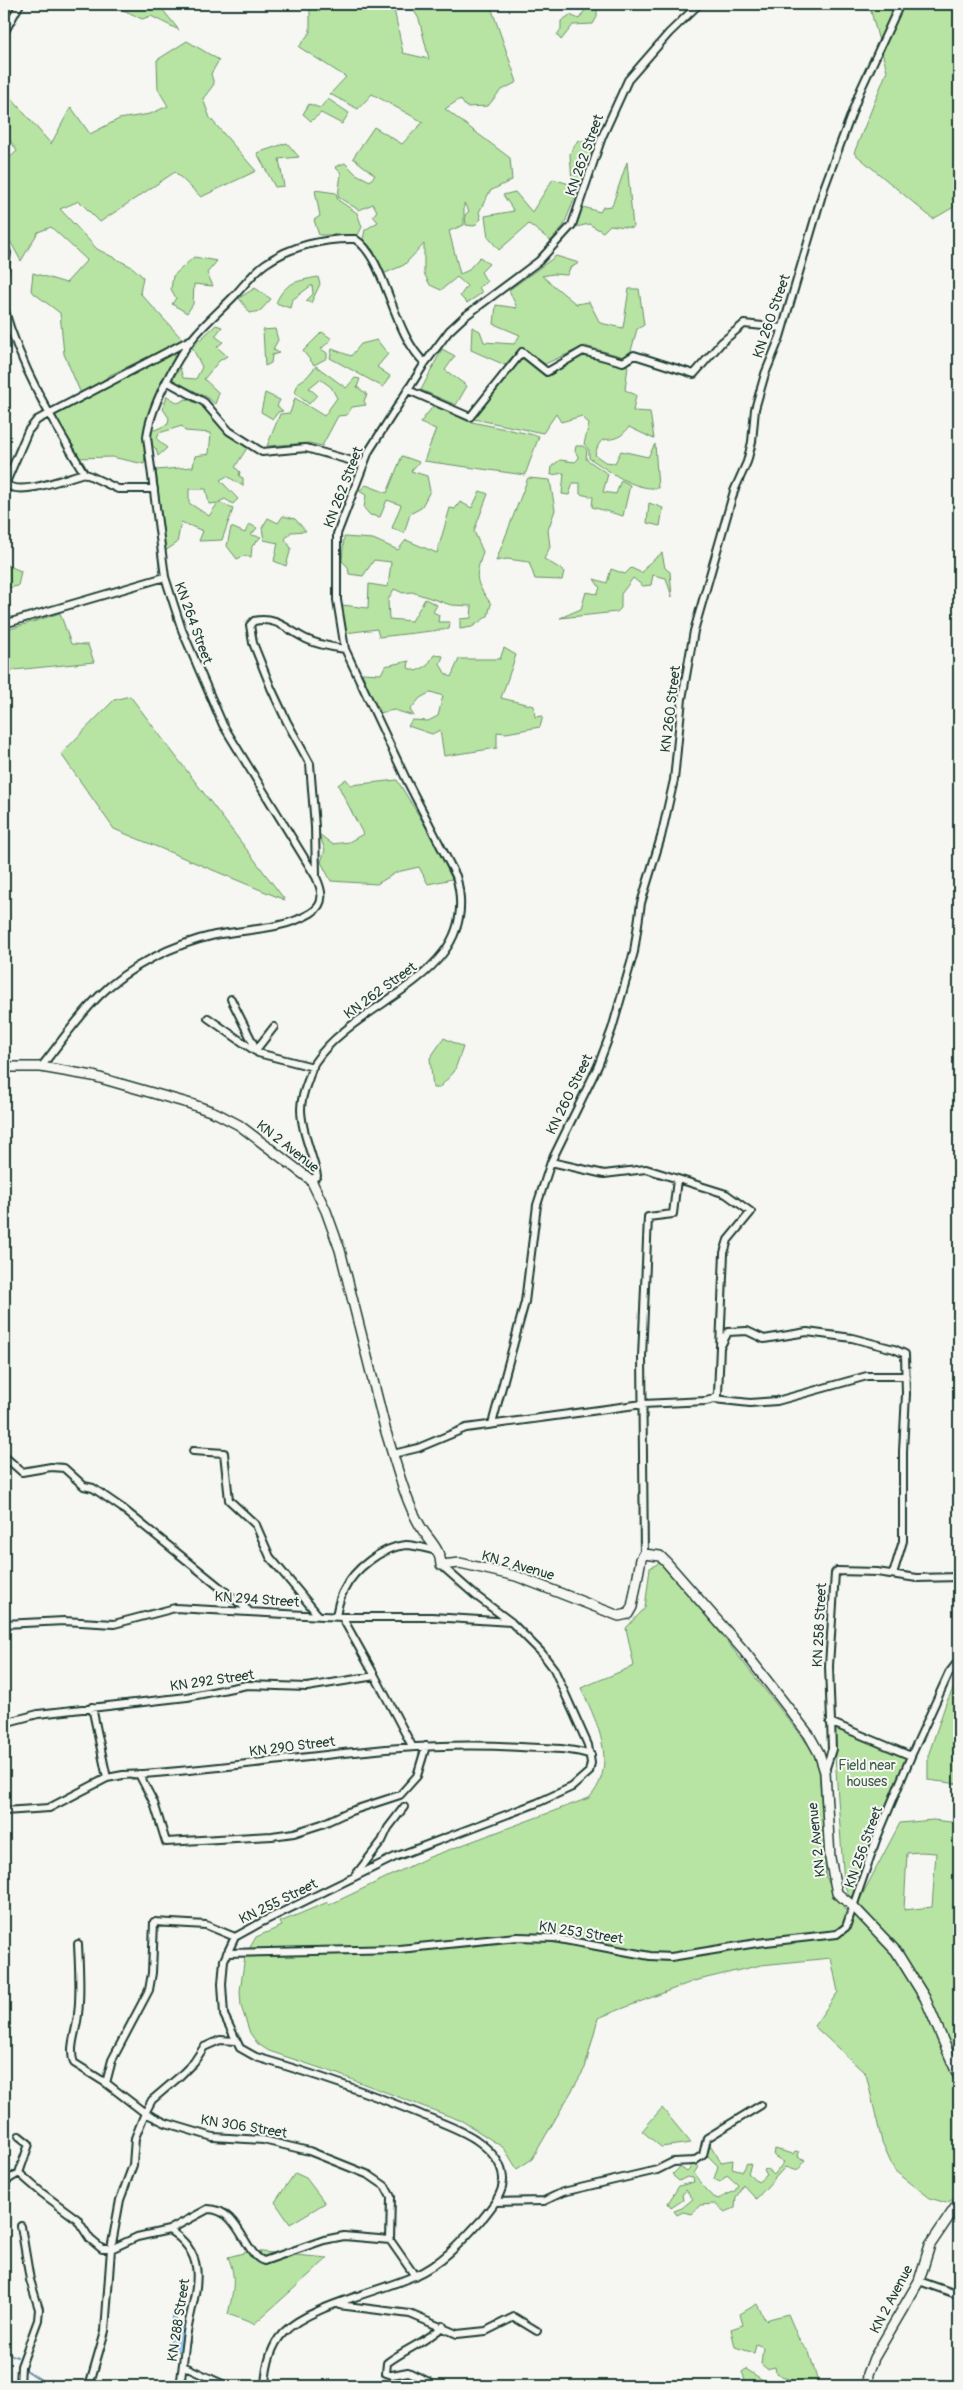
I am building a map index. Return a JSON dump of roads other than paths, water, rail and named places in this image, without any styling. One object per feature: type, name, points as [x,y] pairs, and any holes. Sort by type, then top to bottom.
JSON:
[{"type":"main road","name":"KN 2 Avenue","points":[[4,1067],[42,1067],[112,1081],[216,1113],[256,1137],[312,1180],[340,1250],[393,1454],[417,1520],[441,1555],[441,1565],[460,1563],[516,1576],[619,1616],[628,1614],[632,1607],[641,1559],[644,1554],[660,1556],[744,1651],[809,1735],[824,1772],[827,1826],[837,1893],[855,1908],[896,1951],[925,1998],[959,2078]]},
{"type":"main road","name":"KN 2 Avenue","points":[[867,2386],[868,2374],[874,2358],[920,2281],[930,2245],[959,2202]]},
{"type":"street","points":[[4,33],[20,4]]},
{"type":"street","name":"KN 262 Street","points":[[312,1180],[317,1176],[302,1122],[301,1108],[313,1067],[323,1051],[338,1036],[433,967],[448,944],[461,909],[460,890],[456,876],[406,779],[345,649],[337,600],[336,534],[368,451],[425,363],[449,331],[464,317],[540,261],[572,225],[602,137],[628,80],[669,33],[699,4]]},
{"type":"street","name":"KN 260 Street","points":[[492,1424],[525,1302],[537,1204],[551,1162],[598,1066],[634,952],[641,903],[661,837],[674,780],[682,699],[694,631],[734,491],[747,462],[752,442],[755,409],[765,374],[782,328],[824,188],[860,91],[900,4]]},
{"type":"street","name":"KN 264 Street","points":[[42,1067],[88,1007],[112,984],[147,961],[184,943],[215,935],[277,925],[310,913],[319,906],[322,900],[322,890],[316,877],[223,725],[182,630],[165,577],[154,489],[147,451],[148,427],[168,382],[192,340],[264,264],[281,255],[323,240],[355,239],[370,253],[389,302],[412,349],[425,363]]},
{"type":"street","points":[[4,244],[7,252],[4,274]]},
{"type":"street","points":[[4,308],[20,357],[48,413],[84,473],[118,489],[154,489]]},
{"type":"street","points":[[408,390],[470,416],[522,352],[547,372],[583,351],[623,362],[634,355],[694,374],[722,342],[744,324],[782,328]]},
{"type":"street","points":[[84,473],[50,484],[16,488],[7,485],[7,480],[28,431],[37,420],[192,340]]},
{"type":"street","points":[[168,382],[204,402],[230,431],[262,452],[306,448],[363,464]]},
{"type":"street","points":[[4,624],[165,577]]},
{"type":"street","points":[[316,877],[315,827],[310,764],[286,722],[271,688],[253,643],[250,625],[254,621],[272,619],[306,640],[325,646],[345,649]]},
{"type":"street","points":[[230,999],[257,1052]]},
{"type":"street","points":[[208,1018],[257,1052],[313,1067]]},
{"type":"street","points":[[257,1052],[274,1027]]},
{"type":"street","points":[[551,1162],[604,1174],[646,1169],[726,1194],[751,1212],[728,1240],[724,1253],[718,1388],[714,1399]]},
{"type":"street","points":[[644,1554],[642,1357],[648,1217],[673,1214],[677,1179]]},
{"type":"street","points":[[720,1347],[728,1332],[747,1331],[764,1339],[807,1332],[852,1338],[901,1351],[905,1354],[903,1541],[893,1574]]},
{"type":"street","points":[[393,1454],[418,1448],[460,1430],[492,1424],[643,1404],[714,1399],[750,1403],[777,1401],[867,1376],[906,1376]]},
{"type":"street","points":[[193,1451],[224,1453],[228,1500],[256,1525],[270,1557],[318,1615]]},
{"type":"street","points":[[4,1456],[22,1472],[51,1467],[64,1468],[84,1486],[93,1488],[122,1508],[249,1611]]},
{"type":"street","points":[[412,1746],[375,1676],[339,1617],[344,1589],[353,1576],[370,1560],[394,1548],[406,1545],[437,1551]]},
{"type":"street","points":[[441,1565],[475,1596],[511,1622],[541,1652],[554,1669],[591,1755]]},
{"type":"street","name":"KN 258 Street","points":[[824,1772],[832,1749],[830,1722],[830,1613],[835,1573],[837,1571],[893,1574],[917,1578],[959,1577]]},
{"type":"street","name":"KN 294 Street","points":[[4,1624],[64,1621],[114,1624],[131,1621],[149,1613],[174,1608],[339,1617],[432,1617],[511,1622]]},
{"type":"street","name":"KN 256 Street","points":[[855,1908],[876,1840],[911,1756],[949,1674],[959,1660]]},
{"type":"street","name":"KN 292 Street","points":[[4,1723],[38,1714],[187,1697],[247,1685],[307,1687],[375,1676]]},
{"type":"street","points":[[92,1707],[108,1778]]},
{"type":"street","points":[[830,1722],[911,1756]]},
{"type":"street","name":"KN 290 Street","points":[[4,1811],[49,1808],[108,1778],[412,1746],[496,1745],[575,1750],[591,1755]]},
{"type":"street","points":[[139,1774],[154,1802],[166,1842],[272,1836],[294,1833],[313,1827],[400,1795],[417,1776],[426,1746]]},
{"type":"street","name":"KN 255 Street","points":[[265,2386],[268,2364],[274,2346],[282,2334],[310,2315],[415,2276],[446,2258],[495,2202],[502,2189],[503,2178],[500,2166],[484,2146],[456,2128],[398,2105],[256,2058],[240,2048],[224,2015],[222,1984],[227,1953],[235,1937],[395,1857],[537,1803],[572,1786],[589,1772],[591,1755]]},
{"type":"street","points":[[353,1879],[382,1841],[388,1828],[404,1807]]},
{"type":"street","name":"KN 253 Street","points":[[227,1953],[399,1950],[517,1936],[554,1938],[650,1956],[671,1957],[757,1943],[837,1934],[846,1928],[855,1908]]},
{"type":"street","points":[[106,2083],[112,2060],[149,1990],[152,1972],[154,1922],[206,1925],[235,1937]]},
{"type":"street","name":"KN 306 Street","points":[[78,1944],[80,1982],[78,2015],[71,2057],[74,2063],[106,2083],[145,2113],[166,2123],[213,2137],[263,2140],[309,2151],[369,2176],[385,2186],[391,2197],[390,2240]]},
{"type":"street","points":[[88,2386],[105,2330],[112,2249],[120,2200],[133,2165],[135,2138],[145,2113],[152,2100],[179,2077],[204,2047],[220,2040],[235,2041]]},
{"type":"street","points":[[495,2202],[544,2201],[583,2186],[657,2170],[673,2162],[698,2160],[702,2155],[707,2138],[761,2105]]},
{"type":"street","points":[[4,2182],[19,2173],[29,2144],[19,2136]]},
{"type":"street","points":[[19,2173],[77,2219],[95,2245],[102,2249],[112,2249],[137,2237],[169,2230],[208,2209],[214,2209],[241,2231],[253,2254],[258,2259],[264,2261],[324,2240],[344,2236],[390,2240],[415,2276]]},
{"type":"street","points":[[21,2226],[30,2280],[39,2309],[38,2320],[21,2366],[21,2386]]},
{"type":"street","name":"KN 288 Street","points":[[169,2230],[183,2240],[191,2251],[198,2274],[180,2386]]},
{"type":"street","points":[[920,2281],[959,2295]]},
{"type":"street","points":[[339,2305],[410,2314],[457,2334],[486,2331],[514,2317],[537,2331]]},
{"type":"street","points":[[429,2382],[408,2372],[392,2375],[386,2373],[387,2363],[401,2352],[435,2335],[442,2326]]},
{"type":"street","points":[[183,2366],[227,2386]]},
{"type":"water","points":[[173,2315],[181,2326],[189,2330],[189,2340],[191,2342],[188,2347],[176,2352],[172,2350],[170,2344]]},
{"type":"waterway","points":[[4,2352],[17,2357]]},
{"type":"waterway","points":[[26,2370],[50,2386]]},
{"type":"park label","name":"Field near houses","points":[[867,1774]]}]
